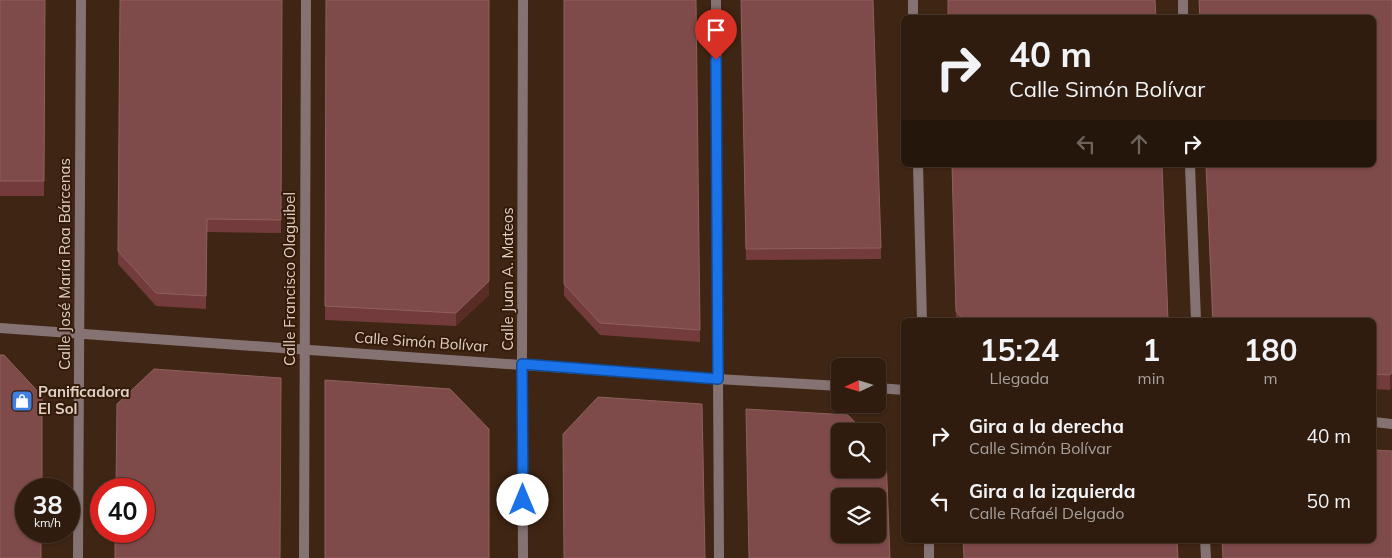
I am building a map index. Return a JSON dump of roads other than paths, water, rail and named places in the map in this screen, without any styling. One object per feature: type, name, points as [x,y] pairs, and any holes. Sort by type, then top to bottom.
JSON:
[{"type":"street","name":"Calle José María Roa Bárcenas","points":[[78,558],[81,0]]},
{"type":"street","name":"Calle Francisco Olaguibel","points":[[304,558],[306,0]]},
{"type":"street","name":"Calle Juan A. Mateos","points":[[523,558],[524,0]]},
{"type":"street","points":[[716,0],[719,558]]},
{"type":"street","points":[[913,0],[913,15]]},
{"type":"street","points":[[1183,0],[1184,15]]},
{"type":"street","points":[[918,167],[922,318]]},
{"type":"street","points":[[1190,167],[1196,318]]},
{"type":"street","name":"Calle Simón Bolívar","points":[[0,328],[831,385]]},
{"type":"street","points":[[886,389],[901,390]]},
{"type":"street","points":[[1376,422],[1392,424]]},
{"type":"street","points":[[929,543],[929,558]]},
{"type":"street","points":[[1205,543],[1206,558]]},
{"type":"place","name":"Panificadora El Sol","points":[[22,401]]}]
